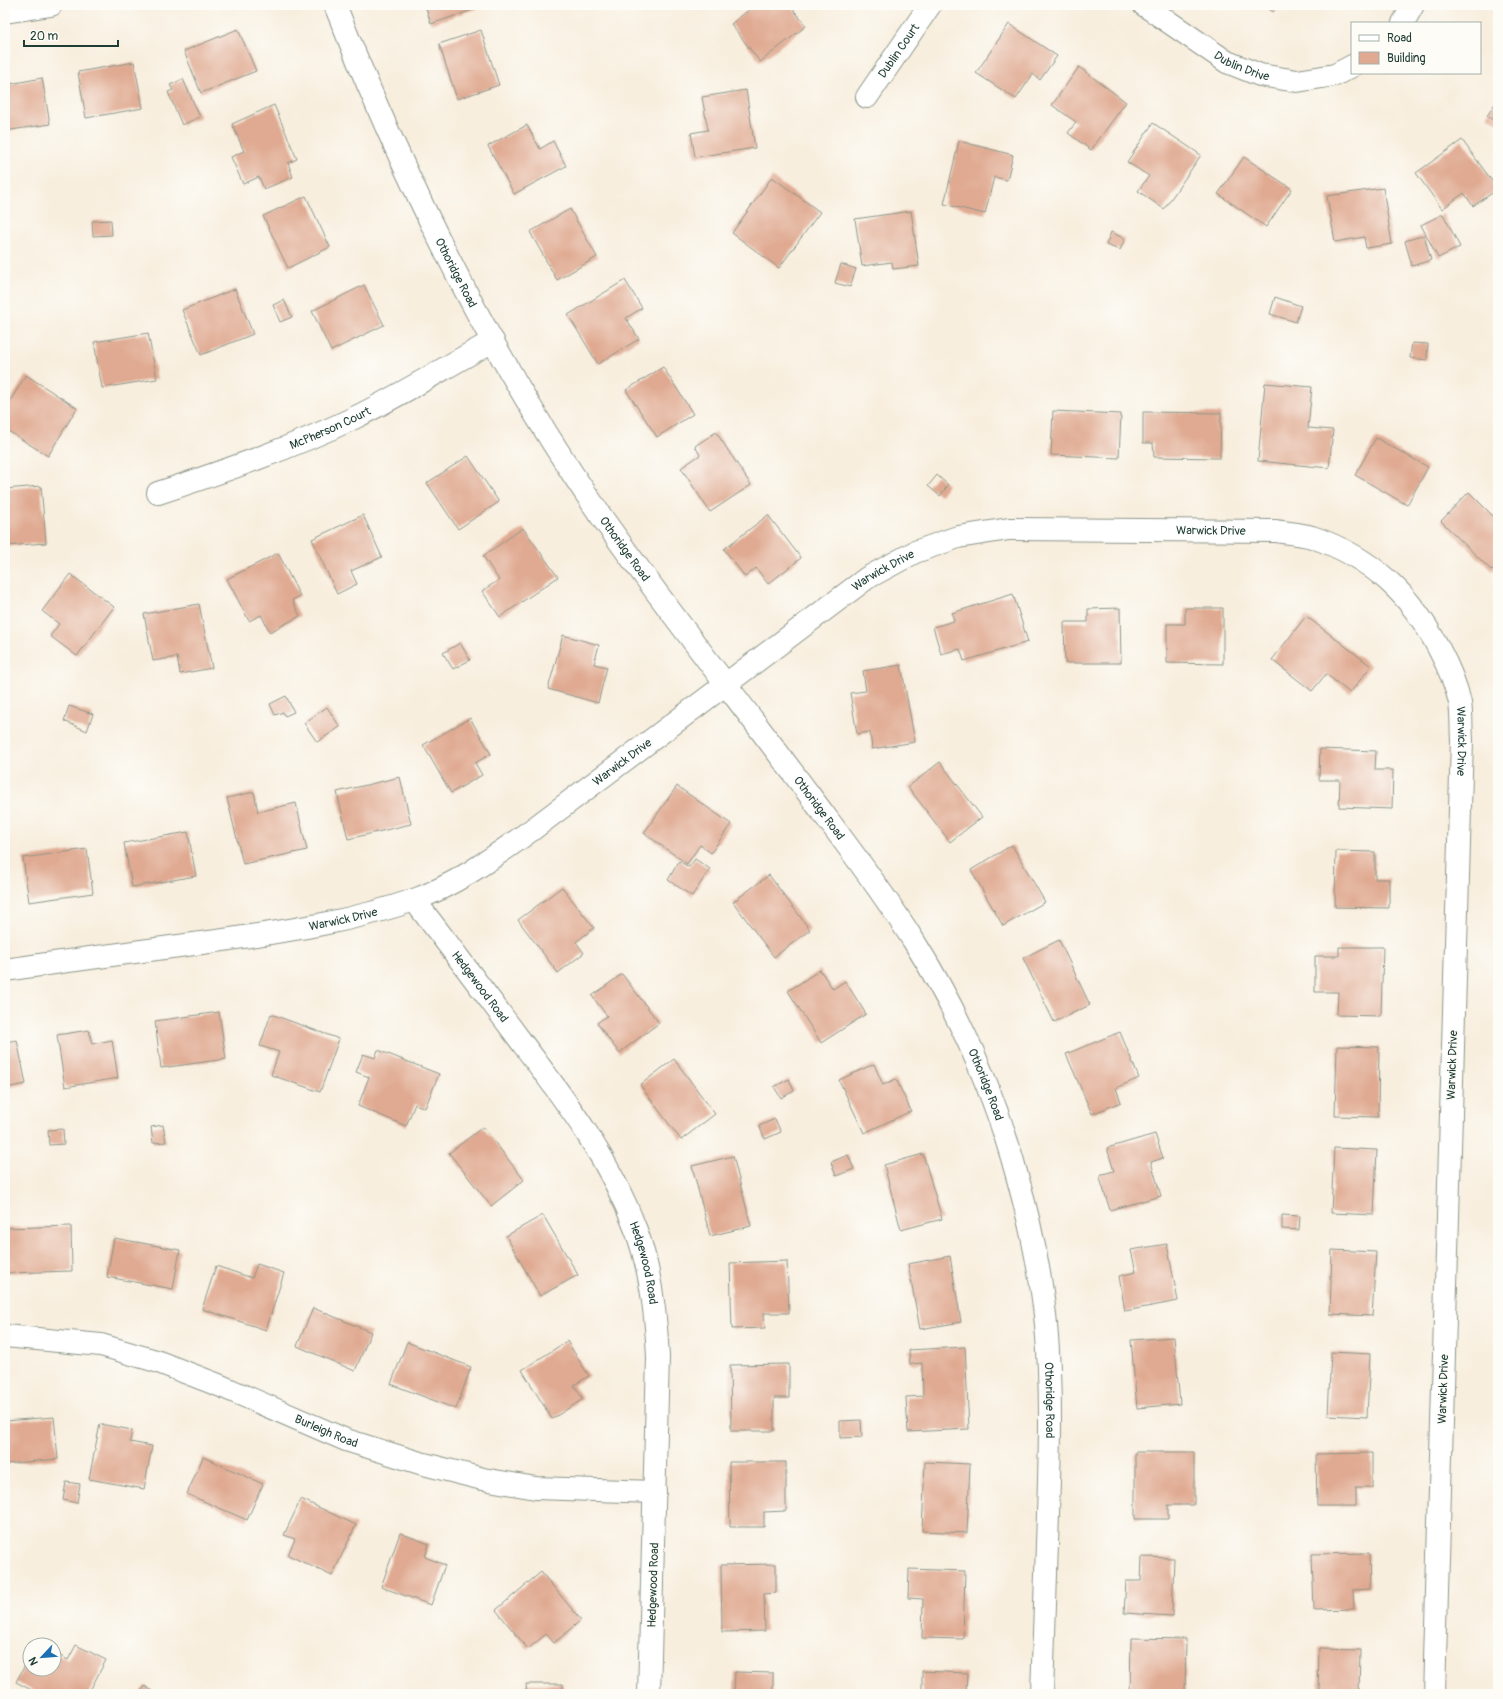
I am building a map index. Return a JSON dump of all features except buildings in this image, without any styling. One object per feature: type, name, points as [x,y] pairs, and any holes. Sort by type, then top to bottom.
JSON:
[{"type":"street","points":[[5,12],[51,5]]},
{"type":"street","name":"Othoridge Road","points":[[335,5],[393,144],[440,242],[493,341],[536,415],[600,513],[864,867],[915,944],[953,1010],[982,1073],[1012,1157],[1031,1237],[1046,1322],[1050,1401],[1042,1694]]},
{"type":"street","name":"Dublin Court","points":[[867,97],[930,5]]},
{"type":"street","name":"Dublin Drive","points":[[1144,5],[1227,62],[1260,75],[1297,82],[1335,75],[1351,67]]},
{"type":"street","points":[[1404,22],[1413,5]]},
{"type":"street","name":"McPherson Court","points":[[158,493],[220,473],[286,448],[354,418],[493,341]]},
{"type":"street","name":"Warwick Drive","points":[[5,970],[280,932],[356,917],[414,900],[453,882],[485,863],[727,684],[867,578],[915,552],[958,537],[1009,529],[1276,531],[1311,537],[1350,554],[1380,573],[1407,598],[1430,631],[1448,667],[1460,704],[1462,740],[1434,1694]]},
{"type":"street","name":"Hedgewood Road","points":[[414,900],[573,1110],[602,1155],[618,1186],[636,1231],[648,1272],[656,1314],[658,1357],[649,1694]]},
{"type":"street","name":"Burleigh Road","points":[[5,1336],[100,1345],[156,1361],[221,1386],[346,1440],[420,1463],[483,1480],[536,1488],[655,1492]]}]
